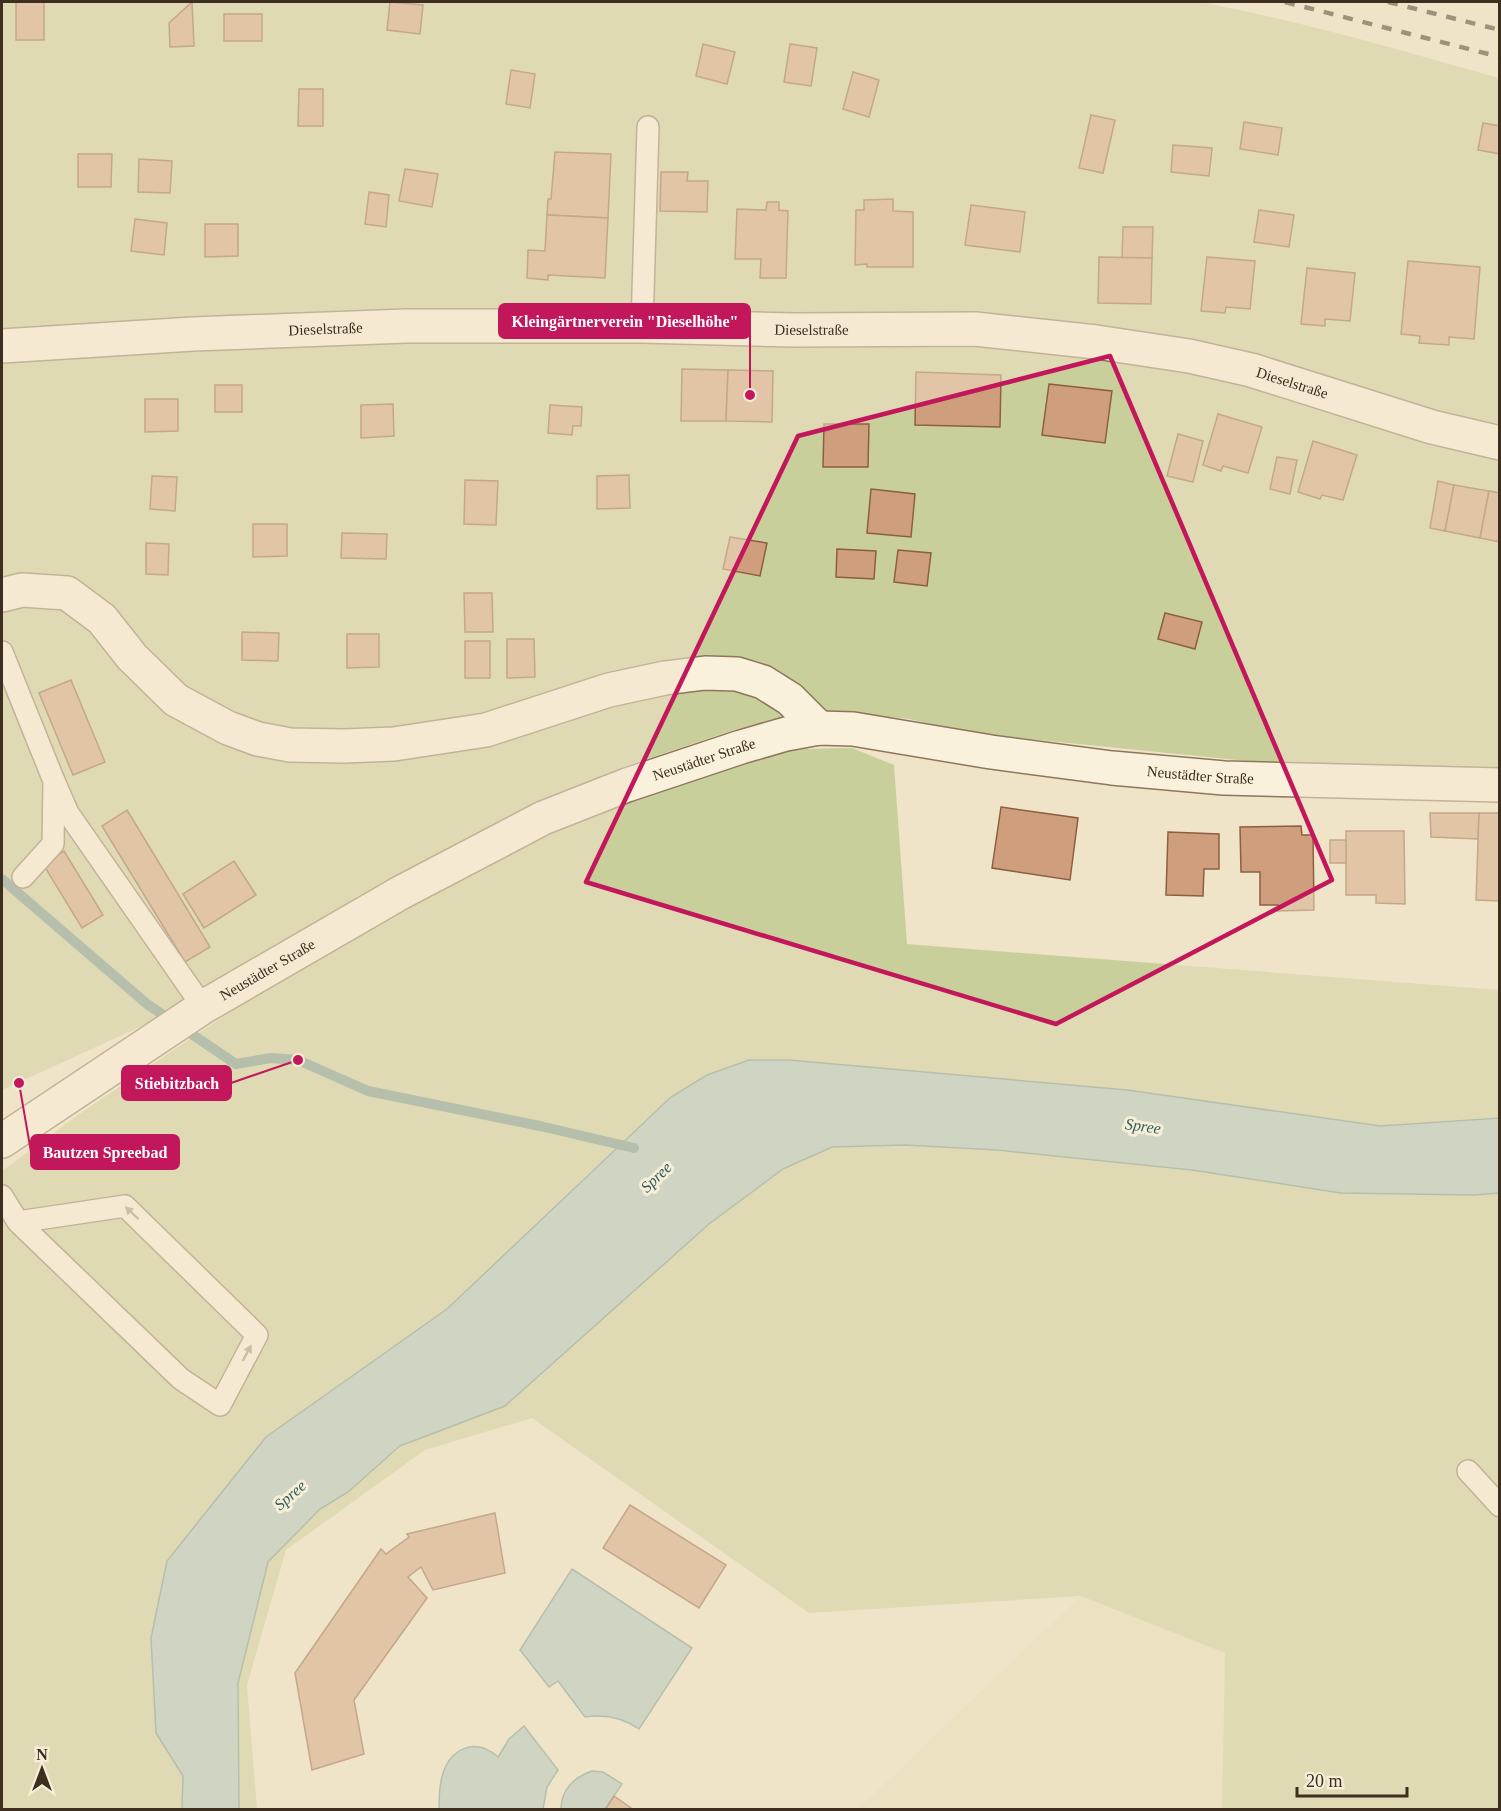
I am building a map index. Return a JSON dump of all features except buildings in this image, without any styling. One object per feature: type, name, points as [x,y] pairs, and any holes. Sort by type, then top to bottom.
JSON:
[{"type":"street","name":"Dieselstraße","points":[[2,346],[193,334],[406,326],[975,330],[1096,342],[1189,356],[1251,370],[1432,427],[1500,443]]},
{"type":"street","points":[[2,595],[22,590],[67,593],[102,619],[132,657],[176,700],[228,728],[258,739],[290,745],[394,744],[486,730],[609,690],[664,678],[705,673],[737,674],[763,682],[790,699],[819,728]]},
{"type":"street","name":"Neustädter Straße","points":[[2,1141],[199,1010],[400,893],[543,818],[627,785],[786,734],[819,728],[853,729],[991,752],[1112,768],[1224,777],[1500,785]]},
{"type":"lane","points":[[642,326],[648,127]]},
{"type":"lane","points":[[2,652],[68,813],[199,1010]]},
{"type":"lane","points":[[23,877],[53,844],[54,781]]},
{"type":"lane","points":[[2,1196],[18,1222],[181,1379],[220,1405],[257,1335],[125,1206],[18,1222]]},
{"type":"lane","points":[[1468,1471],[1500,1506]]},
{"type":"highlighted area","points":[[1110,356],[1332,880],[1056,1024],[586,882],[798,436]]},
{"type":"shaded area","points":[[1081,1596],[1225,1653],[1222,1809],[857,1810]]},
{"type":"green space","points":[[2,2],[1200,2],[1313,27],[1499,78],[1499,768],[1276,764],[968,733],[909,719],[849,713],[774,719],[623,767],[534,804],[386,881],[217,979],[144,1025],[2,1090]]},
{"type":"green space","points":[[852,748],[894,765],[907,944],[1499,990],[1499,1117],[1380,1126],[1127,1090],[789,1060],[749,1060],[707,1074],[671,1097],[447,1309],[266,1437],[156,1733],[183,1776],[182,1809],[2,1810],[2,1171],[78,1115],[234,1009],[420,898],[553,829],[747,756],[796,749]]},
{"type":"green space","points":[[905,1145],[997,1150],[1192,1170],[1341,1193],[1474,1195],[1499,1193],[1499,1809],[1222,1809],[1225,1653],[1081,1596],[809,1613],[532,1418],[425,1450],[286,1550],[247,1685],[257,1809],[239,1810],[238,1683],[268,1563],[320,1509],[348,1492],[401,1447],[443,1429],[783,1169],[832,1147]]},
{"type":"water","name":"Spree","points":[[749,1060],[789,1060],[1127,1090],[1380,1126],[1499,1118],[1499,1193],[1474,1195],[1341,1193],[1192,1170],[997,1150],[905,1145],[832,1147],[783,1169],[709,1224],[505,1406],[400,1446],[348,1492],[320,1509],[268,1562],[238,1683],[239,1809],[182,1809],[183,1776],[156,1733],[151,1638],[167,1561],[266,1437],[447,1309],[671,1097],[707,1075]]},
{"type":"water","points":[[572,1569],[692,1648],[639,1729],[613,1718],[585,1717],[558,1681],[549,1687],[520,1650]]},
{"type":"water","points":[[524,1726],[558,1770],[547,1787],[543,1809],[439,1809],[442,1777],[450,1759],[464,1749],[472,1747],[481,1747],[498,1757],[509,1739]]},
{"type":"water","points":[[592,1771],[603,1772],[622,1784],[605,1809],[561,1809],[563,1796],[570,1785]]},
{"type":"waterway","points":[[2,879],[147,1004],[236,1064],[271,1058],[298,1060],[368,1091],[540,1126],[634,1148]]},
{"type":"railway","points":[[1285,2],[1500,57]]},
{"type":"railway","points":[[1388,2],[1500,30]]},
{"type":"place","name":"Kleingärtnerverein \"Dieselhöhe\"","points":[[750,395]]},
{"type":"place","name":"Stiebitzbach","points":[[298,1060]]},
{"type":"place","name":"Bautzen Spreebad","points":[[19,1083]]}]
